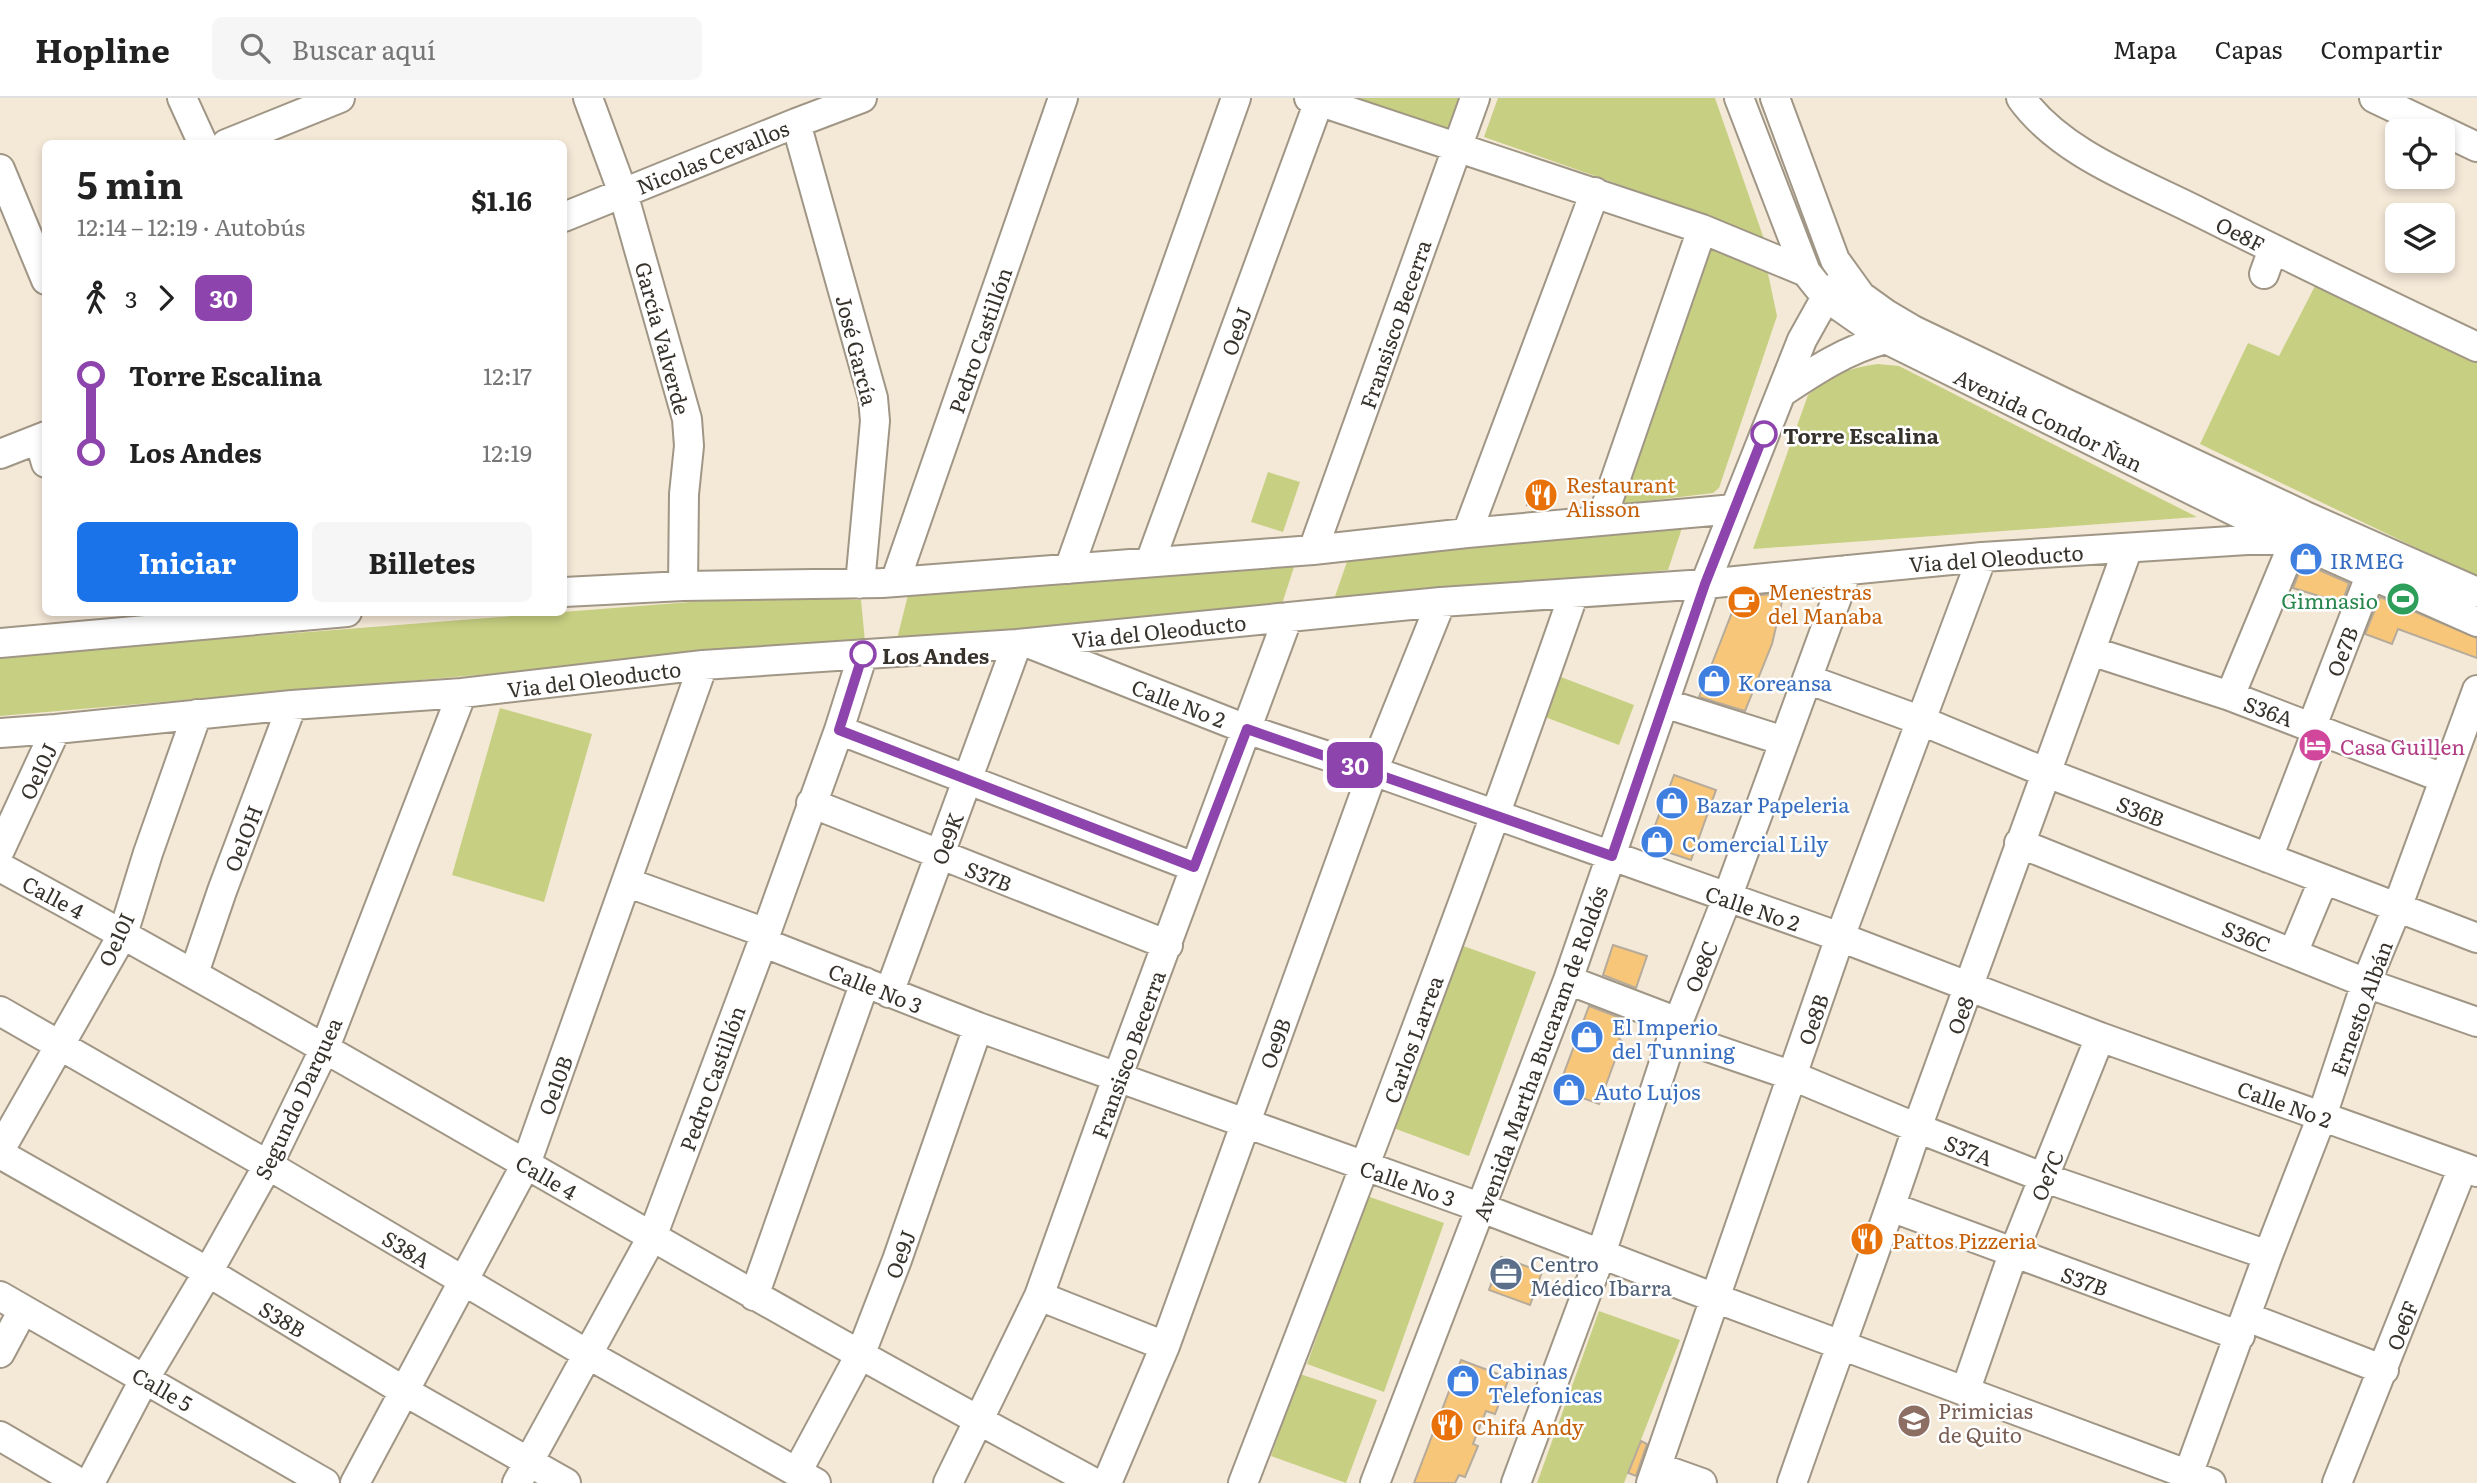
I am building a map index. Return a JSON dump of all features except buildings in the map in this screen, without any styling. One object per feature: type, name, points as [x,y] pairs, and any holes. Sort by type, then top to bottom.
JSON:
[{"type":"street","points":[[182,98],[201,140]]},
{"type":"street","points":[[236,140],[340,98]]},
{"type":"street","name":"García Valverde","points":[[588,98],[623,192],[687,419],[682,586]]},
{"type":"street","name":"Nicolas Cevallos","points":[[567,216],[862,98]]},
{"type":"street","name":"Pedro Castillón","points":[[895,582],[1063,98]]},
{"type":"street","points":[[1069,569],[1236,98]]},
{"type":"street","name":"Fransisco Becerra","points":[[1314,550],[1475,98]]},
{"type":"street","name":"Avenida Condor Ñan","points":[[1739,98],[1806,272],[1826,297],[1886,339],[2299,528],[2477,592]]},
{"type":"street","name":"Avenida Condor Ñan","points":[[1776,98],[1835,260],[1861,296],[1913,330],[2299,528],[2370,576],[2477,622]]},
{"type":"street","name":"Oe8F","points":[[2021,98],[2033,115],[2068,145],[2268,261],[2477,347]]},
{"type":"street","points":[[2374,98],[2477,147]]},
{"type":"street","points":[[1314,99],[1702,229],[1806,272]]},
{"type":"street","name":"Oe9J","points":[[1150,562],[1314,99]]},
{"type":"street","name":"José García","points":[[796,123],[873,398],[875,421],[860,584]]},
{"type":"street","points":[[0,169],[42,270]]},
{"type":"street","points":[[1467,533],[1595,192]]},
{"type":"street","points":[[1601,521],[1702,229]]},
{"type":"street","name":"Avenida Martha Bucaram de Roldós","points":[[1375,1483],[1568,980],[1705,584],[1734,509],[1802,340],[1826,297],[1846,277]]},
{"type":"street","points":[[1781,393],[1825,364],[1866,344],[1886,339]]},
{"type":"street","points":[[0,454],[42,446]]},
{"type":"street","points":[[567,592],[682,586],[895,582],[1314,550],[1734,509]]},
{"type":"street","points":[[2230,696],[2299,528]]},
{"type":"street","name":"Via del Oleoducto","points":[[0,733],[292,705],[462,693],[704,665],[1022,643],[1441,602],[1705,584],[1982,557],[2247,540],[2299,528]]},
{"type":"street","name":"Oe8","points":[[1792,1483],[2019,843],[2047,774],[2128,548]]},
{"type":"street","name":"Oe8B","points":[[1654,1475],[1840,937],[1982,557]]},
{"type":"street","name":"Oe8C","points":[[1516,1483],[1601,1254],[1675,1028],[1727,898],[1847,570]]},
{"type":"street","name":"Oe7B","points":[[2268,858],[2370,576]]},
{"type":"street","name":"Carlos Larrea","points":[[1243,1483],[1497,815],[1574,593]]},
{"type":"street","name":"Oe9B","points":[[1107,1483],[1165,1346],[1373,771],[1441,602]]},
{"type":"street","points":[[0,643],[302,616]]},
{"type":"street","name":"Fransisco Becerra","points":[[948,1483],[1039,1296],[1194,867],[1288,617]]},
{"type":"street","name":"Calle No 2","points":[[1022,643],[1247,729],[1840,937],[2100,1037],[2470,1169]]},
{"type":"street","name":"Oe9K","points":[[754,1296],[877,987],[941,856],[967,779],[1022,643]]},
{"type":"street","name":"S36A","points":[[2091,651],[2230,696],[2443,778]]},
{"type":"street","name":"Pedro Castillón","points":[[523,1473],[652,1237],[764,938],[839,730],[863,654]]},
{"type":"street","name":"Oe10B","points":[[355,1483],[526,1164],[704,665]]},
{"type":"street","name":"S36B","points":[[1807,679],[1922,721],[2047,774],[2323,881],[2477,938]]},
{"type":"street","name":"Ernesto Albán","points":[[2195,1480],[2268,1255],[2322,1116],[2366,983],[2397,908],[2477,690]]},
{"type":"street","name":"Segundo Darquea","points":[[90,1483],[145,1378],[268,1165],[324,1050],[462,693]]},
{"type":"street","points":[[1664,703],[1784,741]]},
{"type":"street","name":"Oe1OH","points":[[194,973],[292,705]]},
{"type":"street","name":"Oe10I","points":[[0,1152],[123,934],[148,853],[197,714]]},
{"type":"street","name":"Oe10J","points":[[0,850],[56,729]]},
{"type":"street","points":[[839,730],[1194,867]]},
{"type":"street","name":"S37B","points":[[811,803],[1168,945]]},
{"type":"street","name":"S36C","points":[[2019,843],[2366,983],[2477,1022]]},
{"type":"street","name":"Calle 4","points":[[0,867],[194,973],[754,1296],[1095,1483]]},
{"type":"street","points":[[2293,953],[2323,881]]},
{"type":"street","name":"Calle No 3","points":[[626,882],[978,1027],[1482,1208],[2195,1480]]},
{"type":"street","name":"S37A","points":[[1568,980],[1675,1028],[1917,1128],[2045,1178],[2268,1255]]},
{"type":"street","name":"S38A","points":[[0,1011],[268,1165],[589,1355],[806,1477]]},
{"type":"street","name":"Oe9J","points":[[806,1477],[861,1353],[898,1260],[978,1027]]},
{"type":"street","name":"Oe7C","points":[[1965,1392],[2013,1254],[2100,1037]]},
{"type":"street","name":"S38B","points":[[0,1152],[208,1272],[404,1391],[523,1473],[566,1483]]},
{"type":"street","name":"Oe6F","points":[[2337,1483],[2470,1169]]},
{"type":"street","name":"S37B","points":[[1891,1207],[2013,1254],[2384,1370]]},
{"type":"street","points":[[1039,1296],[1165,1346]]},
{"type":"street","points":[[0,1353],[11,1303]]},
{"type":"street","name":"Calle 5","points":[[11,1303],[325,1483]]},
{"type":"street","points":[[0,1436],[80,1483]]},
{"type":"street","points":[[1654,1475],[1702,1483]]},
{"type":"green space","points":[[1329,98],[1462,98],[1446,136]]},
{"type":"green space","points":[[1498,98],[1715,98],[1764,239],[1697,212],[1484,137]]},
{"type":"green space","points":[[1706,242],[1766,264],[1777,316],[1719,488],[1713,493],[1614,505]]},
{"type":"green space","points":[[2315,286],[2477,361],[2477,577],[2200,444],[2248,343],[2279,356]]},
{"type":"green space","points":[[1878,364],[1899,366],[2197,517],[1753,549],[1808,395],[1840,374]]},
{"type":"green space","points":[[1268,472],[1300,482],[1283,532],[1251,522]]},
{"type":"green space","points":[[1683,525],[1668,570],[1333,602],[1349,556]]},
{"type":"green space","points":[[1295,564],[1281,607],[896,643],[909,591]]},
{"type":"green space","points":[[768,596],[861,600],[865,642],[0,716],[0,656],[512,616],[567,616],[567,612]]},
{"type":"green space","points":[[1561,677],[1634,705],[1619,745],[1545,717]]},
{"type":"green space","points":[[500,708],[592,734],[544,902],[452,875]]},
{"type":"green space","points":[[1455,943],[1536,972],[1469,1156],[1388,1126]]},
{"type":"green space","points":[[1367,1196],[1444,1223],[1384,1392],[1307,1364]]},
{"type":"green space","points":[[1599,1311],[1680,1340],[1624,1483],[1537,1483]]},
{"type":"green space","points":[[1300,1374],[1377,1400],[1346,1483],[1271,1456]]},
{"type":"bus line","name":"30","points":[[863,654],[839,730],[1194,867],[1247,729],[1612,856],[1705,584],[1764,434]]},
{"type":"place","name":"Torre Escalina","points":[[1764,434]]},
{"type":"place","name":"Restaurant Alisson","points":[[1541,495]]},
{"type":"place","name":"IRMEG","points":[[2306,559]]},
{"type":"place","name":"Gimnasio","points":[[2403,599]]},
{"type":"place","name":"Menestras del Manaba","points":[[1744,602]]},
{"type":"place","name":"Los Andes","points":[[863,654]]},
{"type":"place","name":"Koreansa","points":[[1714,681]]},
{"type":"place","name":"Casa Guillen","points":[[2315,745]]},
{"type":"place","name":"Bazar Papeleria","points":[[1672,803]]},
{"type":"place","name":"Comercial Lily","points":[[1657,842]]},
{"type":"place","name":"El Imperio del Tunning","points":[[1587,1037]]},
{"type":"place","name":"Auto Lujos","points":[[1569,1090]]},
{"type":"place","name":"Pattos Pizzeria","points":[[1867,1239]]},
{"type":"place","name":"Centro Médico Ibarra","points":[[1506,1274]]},
{"type":"place","name":"Cabinas Telefonicas","points":[[1463,1381]]},
{"type":"place","name":"Primicias de Quito","points":[[1914,1421]]},
{"type":"place","name":"Chifa Andy","points":[[1447,1425]]}]
